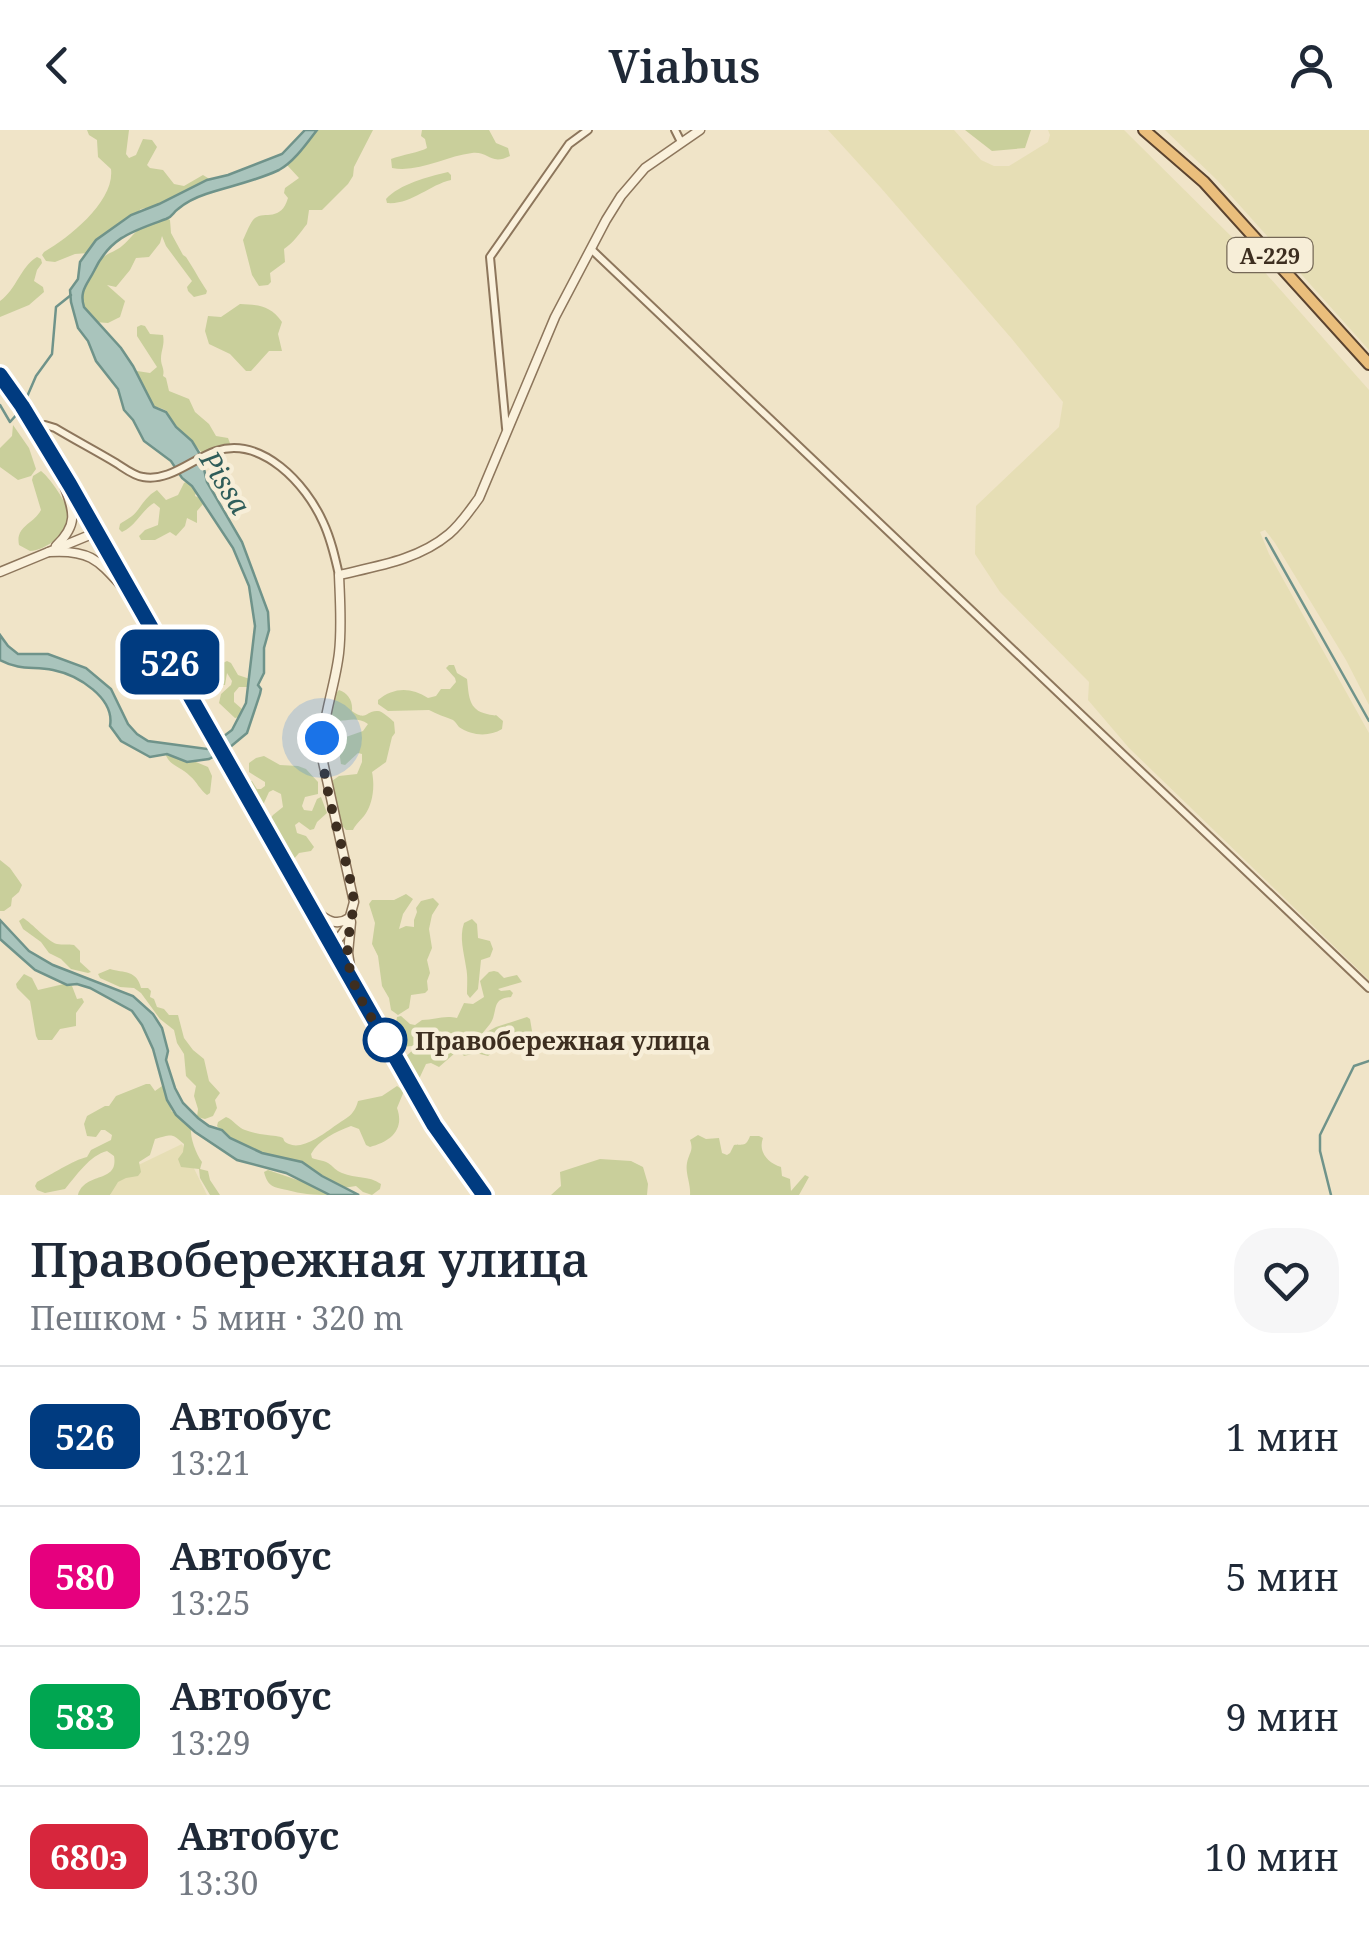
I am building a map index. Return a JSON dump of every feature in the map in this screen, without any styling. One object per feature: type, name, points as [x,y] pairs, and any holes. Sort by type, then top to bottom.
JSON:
[{"type":"highway","name":"А-229","points":[[1145,130],[1204,182],[1369,364]]},
{"type":"main road","points":[[0,375],[56,462],[434,1125],[484,1195]]},
{"type":"street","points":[[506,431],[490,257],[570,144],[588,130]]},
{"type":"street","points":[[675,130],[681,142]]},
{"type":"street","points":[[338,574],[418,554],[452,532],[480,498],[555,317],[606,220],[632,182],[658,157],[700,130]]},
{"type":"street","points":[[592,249],[1369,988]]},
{"type":"street","points":[[37,430],[45,425],[55,428],[140,477],[158,478],[208,454],[244,449],[272,461],[296,482],[322,520],[338,574],[341,619],[321,753],[353,892],[348,952],[356,992]]},
{"type":"street","points":[[49,552],[62,540],[73,519],[56,462]]},
{"type":"street","points":[[0,572],[96,532]]},
{"type":"street","points":[[49,552],[86,554],[135,600]]},
{"type":"street","points":[[306,904],[331,922],[344,921],[352,915]]},
{"type":"street","points":[[332,948],[352,915]]},
{"type":"shaded area","points":[[828,130],[954,130],[981,160],[994,166],[1009,166],[1048,142],[1048,130],[1124,130],[1246,251],[1369,390],[1369,705],[1275,543],[1265,530],[1260,532],[1369,733],[1369,980],[1129,748],[1088,700],[1089,682],[1000,592],[975,554],[976,506],[1059,427],[1063,402]]},
{"type":"shaded area","points":[[1165,130],[1369,130],[1369,350],[1217,180]]},
{"type":"shaded area","points":[[182,1144],[207,1195],[111,1195],[103,1182]]},
{"type":"green space","points":[[87,130],[129,130],[129,158],[136,155],[143,139],[152,140],[157,147],[147,165],[163,170],[174,184],[184,186],[203,175],[211,180],[158,206],[141,209],[88,253],[46,261],[44,252],[89,217],[110,181],[111,169],[98,157],[97,140]]},
{"type":"green space","points":[[309,130],[373,130],[348,184],[322,210],[309,210],[307,224],[284,249],[285,262],[270,273],[268,285],[259,286],[243,240],[255,218],[277,213],[285,205],[285,188],[299,178],[286,161]]},
{"type":"green space","points":[[422,130],[489,130],[496,143],[508,148],[510,156],[494,159],[472,153],[412,168],[392,168],[391,159],[427,148]]},
{"type":"green space","points":[[965,130],[1031,130],[1025,148],[992,151]]},
{"type":"green space","points":[[448,172],[451,180],[404,201],[387,203],[386,199],[406,185]]},
{"type":"green space","points":[[162,215],[170,220],[171,233],[206,294],[194,297],[188,291],[192,281],[162,236],[149,257],[136,258],[116,287],[107,285],[125,301],[120,317],[108,323],[95,322],[79,302],[94,268],[146,226],[150,218]]},
{"type":"green space","points":[[37,257],[42,263],[34,281],[44,292],[29,305],[0,317],[0,301]]},
{"type":"green space","points":[[240,304],[264,307],[282,322],[278,334],[282,351],[269,351],[251,371],[209,344],[205,331],[208,316],[221,317]]},
{"type":"green space","points":[[141,325],[150,334],[163,335],[161,361],[169,391],[189,399],[216,436],[228,438],[231,446],[226,452],[203,454],[190,439],[166,427],[167,411],[151,405],[147,392],[138,391],[137,371],[150,373],[157,367],[137,336],[137,327]]},
{"type":"green space","points":[[13,425],[29,448],[36,469],[31,476],[18,480],[0,467],[0,448],[12,436]]},
{"type":"green space","points":[[41,471],[61,496],[68,520],[56,539],[30,551],[19,545],[19,539],[22,529],[41,510],[32,480]]},
{"type":"green space","points":[[188,481],[197,489],[195,496],[202,499],[197,523],[187,518],[176,536],[170,532],[155,540],[141,540],[139,536],[145,530],[158,525],[160,508],[154,503],[127,529],[119,529],[154,492],[157,490],[166,500],[178,495]]},
{"type":"green space","points":[[227,661],[238,675],[250,679],[248,687],[239,687],[234,693],[234,702],[242,709],[240,717],[235,718],[219,703],[232,681],[227,673],[225,685],[215,681],[219,665]]},
{"type":"green space","points":[[454,665],[457,673],[467,679],[473,705],[481,712],[497,715],[503,721],[502,729],[475,734],[429,710],[388,711],[378,704],[378,700],[396,691],[409,690],[428,698],[441,689],[450,689],[456,682],[446,668]]},
{"type":"green space","points":[[339,690],[349,698],[352,711],[357,714],[380,711],[394,722],[395,733],[386,762],[372,772],[369,806],[353,830],[346,830],[340,823],[332,781],[357,774],[362,754],[358,753],[345,765],[341,764],[339,751],[346,737],[363,731],[368,724],[331,719],[331,704]]},
{"type":"green space","points":[[165,753],[194,759],[208,767],[212,776],[210,793],[207,795]]},
{"type":"green space","points":[[264,756],[280,765],[306,769],[318,782],[318,794],[305,797],[302,806],[312,811],[321,797],[327,813],[314,829],[299,822],[295,825],[297,833],[306,836],[314,847],[293,860],[268,822],[283,807],[281,794],[269,792],[259,806],[247,787],[252,781],[257,789],[265,786],[265,782],[249,772],[249,763]]},
{"type":"green space","points":[[0,860],[22,885],[4,911],[0,911]]},
{"type":"green space","points":[[406,894],[413,899],[399,929],[414,927],[416,908],[421,901],[433,898],[439,904],[429,929],[432,948],[427,960],[428,990],[411,995],[409,1008],[398,1015],[391,1010],[382,986],[378,956],[372,944],[375,923],[369,904],[372,900],[394,900]]},
{"type":"green space","points":[[23,918],[53,943],[74,945],[80,951],[80,962],[91,972],[71,969],[49,953],[23,929],[19,921]]},
{"type":"green space","points":[[472,919],[477,924],[478,938],[490,941],[493,949],[490,957],[481,960],[478,989],[470,998],[462,934],[464,923]]},
{"type":"green space","points":[[110,969],[133,975],[141,988],[151,991],[150,997],[157,1007],[169,1015],[178,1015],[184,1038],[204,1059],[209,1081],[220,1093],[213,1116],[197,1117],[196,1086],[186,1076],[184,1054],[174,1030],[134,988],[100,978],[98,974]]},
{"type":"green space","points":[[494,971],[504,978],[517,975],[522,982],[498,989],[513,993],[500,1000],[481,1035],[527,1017],[533,1037],[525,1044],[502,1044],[488,1056],[464,1056],[452,1041],[434,1044],[422,1032],[420,1041],[428,1051],[435,1053],[449,1045],[455,1053],[439,1067],[426,1064],[419,1079],[414,1078],[404,1058],[414,1049],[400,1047],[395,1030],[397,1017],[415,1025],[422,1020],[457,1018],[464,1003],[473,1004],[484,997],[480,981]]},
{"type":"green space","points":[[24,974],[32,978],[38,990],[72,986],[77,999],[84,1002],[76,1013],[76,1026],[60,1029],[52,1040],[38,1040],[30,1001],[16,984]]},
{"type":"green space","points":[[146,1084],[155,1091],[162,1086],[172,1112],[177,1111],[191,1128],[202,1162],[200,1169],[208,1171],[220,1195],[210,1195],[199,1169],[181,1167],[178,1159],[184,1144],[171,1136],[155,1139],[150,1155],[139,1162],[138,1176],[118,1182],[110,1195],[78,1195],[87,1183],[111,1171],[114,1156],[107,1151],[89,1161],[65,1189],[45,1193],[37,1190],[37,1182],[111,1140],[112,1135],[105,1130],[96,1137],[87,1136],[87,1116],[109,1106],[116,1096]]},
{"type":"green space","points":[[397,1086],[404,1091],[397,1108],[399,1123],[384,1142],[370,1147],[359,1129],[351,1126],[323,1140],[311,1154],[340,1172],[381,1184],[372,1195],[356,1186],[343,1188],[276,1162],[217,1126],[226,1117],[245,1130],[300,1145],[348,1117],[358,1101],[382,1096]]},
{"type":"green space","points":[[698,1135],[719,1138],[722,1153],[727,1155],[734,1145],[746,1143],[750,1136],[759,1136],[763,1138],[765,1156],[781,1167],[782,1176],[790,1179],[791,1191],[805,1175],[809,1177],[799,1195],[690,1195],[690,1140]]},
{"type":"green space","points":[[600,1159],[631,1161],[643,1167],[647,1195],[551,1195],[561,1186],[560,1172]]},
{"type":"green space","points":[[264,1172],[315,1186],[328,1195],[275,1187],[266,1177]]},
{"type":"water","points":[[305,130],[317,130],[279,170],[199,197],[169,218],[115,243],[100,259],[83,292],[84,307],[121,348],[154,407],[166,412],[201,456],[207,482],[242,542],[268,612],[264,673],[247,733],[209,759],[187,762],[167,754],[150,757],[121,741],[110,726],[107,706],[93,689],[53,670],[20,667],[0,660],[0,635],[18,654],[48,654],[86,668],[111,689],[128,724],[148,741],[207,749],[232,730],[246,703],[255,626],[249,586],[233,548],[192,486],[171,461],[144,441],[124,410],[118,389],[96,361],[78,328],[70,290],[78,279],[80,262],[96,240],[131,215],[207,180],[282,154]]},
{"type":"water","points":[[0,920],[29,951],[53,965],[133,996],[153,1014],[162,1028],[175,1088],[198,1118],[262,1153],[302,1162],[359,1195],[330,1195],[286,1173],[237,1160],[195,1132],[176,1115],[167,1100],[153,1049],[132,1011],[90,988],[67,985],[35,970],[0,939]]},
{"type":"waterway","points":[[23,406],[36,376],[52,354],[56,307],[71,295]]},
{"type":"waterway","points":[[0,405],[10,422],[18,413]]},
{"type":"waterway","points":[[1266,538],[1369,721]]},
{"type":"waterway","points":[[1331,1195],[1320,1135],[1354,1066],[1369,1061]]},
{"type":"bus line","name":"526","points":[[0,375],[70,485],[434,1125],[484,1195]]},
{"type":"place","name":"Правобережная улица","points":[[385,1040]]},
{"type":"route","points":[[322,738],[324,771],[353,892],[348,964],[356,992],[385,1040]]},
{"type":"water label","name":"Pissa","points":[[226,482]]}]
